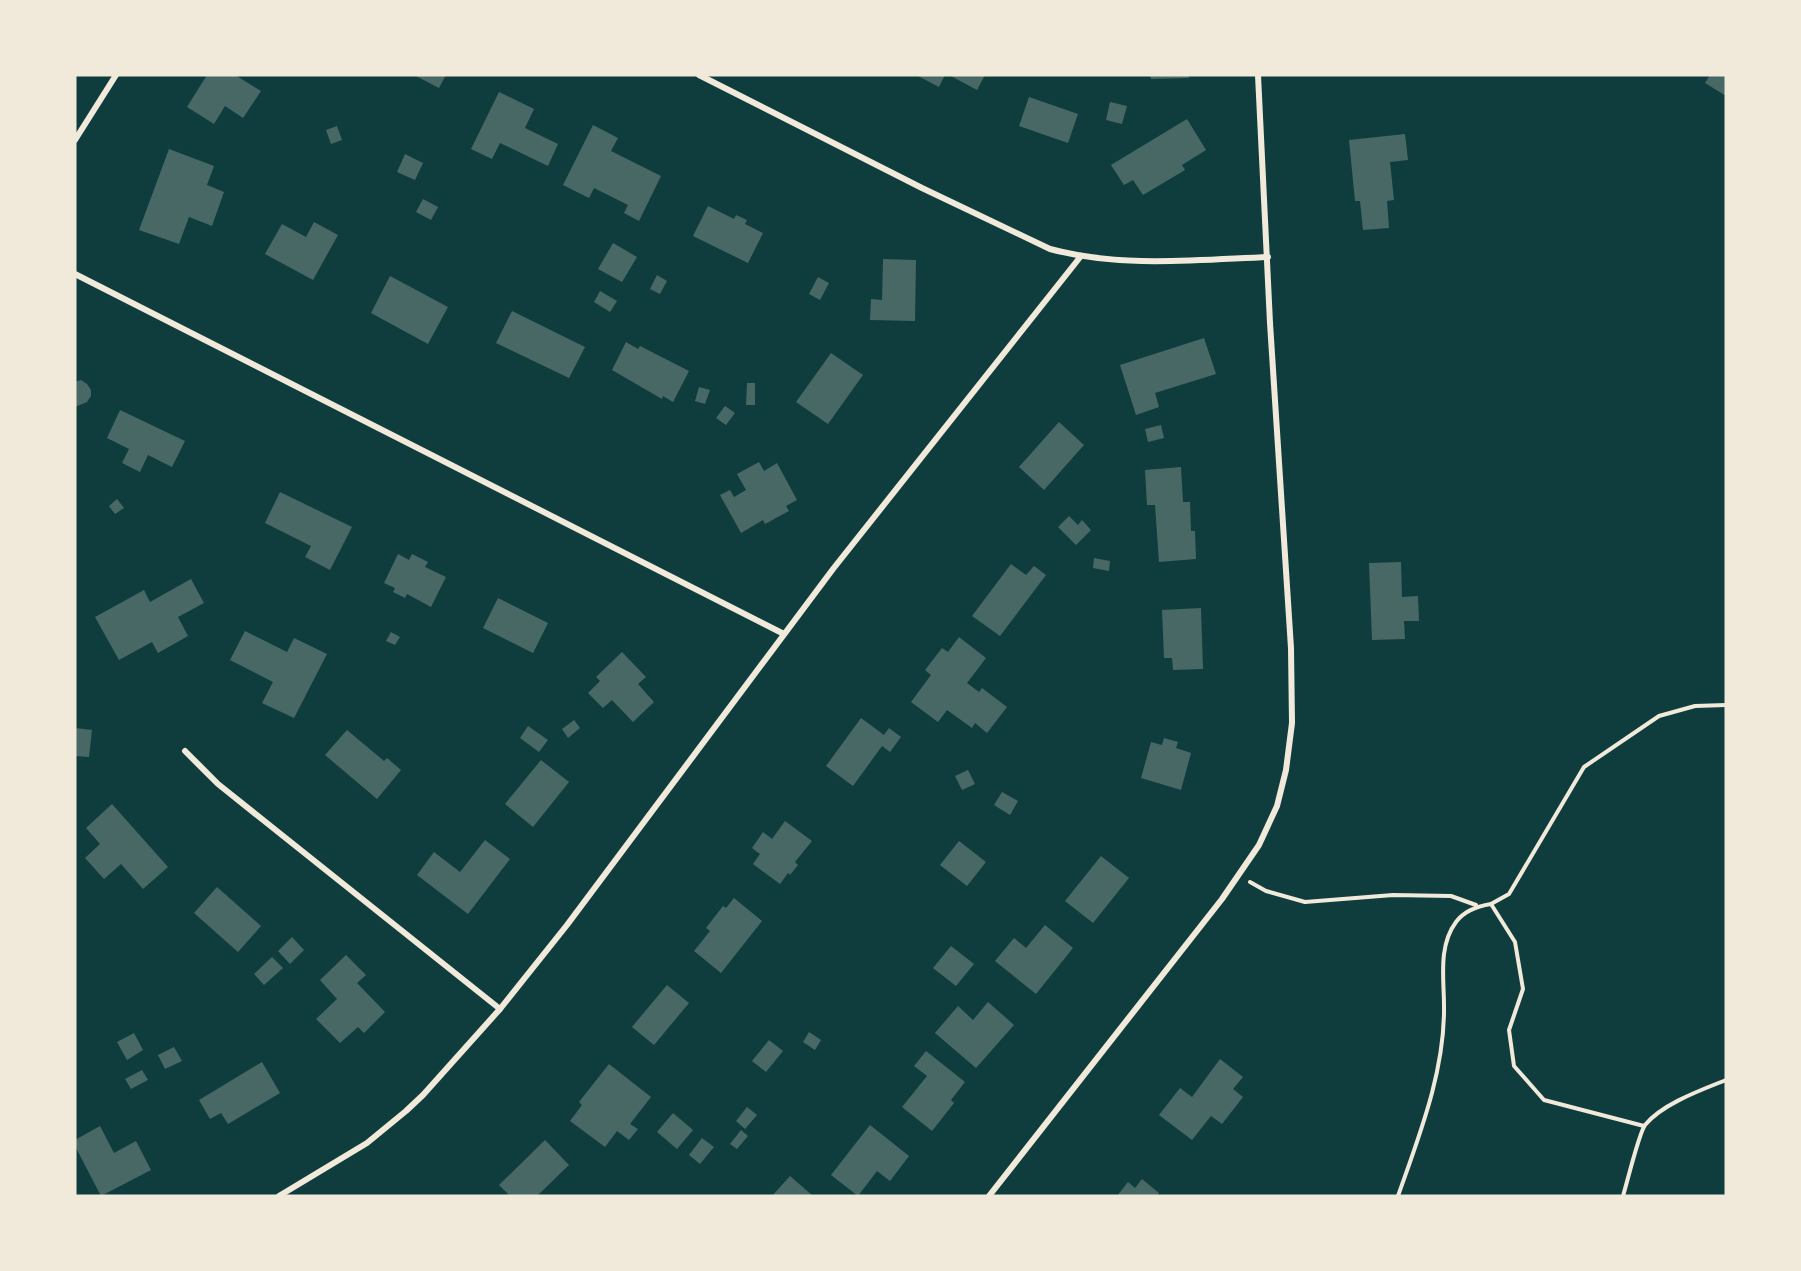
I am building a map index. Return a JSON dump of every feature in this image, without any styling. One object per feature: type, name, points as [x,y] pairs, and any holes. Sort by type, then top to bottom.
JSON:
[{"type":"street","points":[[75,140],[116,75]]},
{"type":"street","points":[[699,75],[1050,249],[1081,256],[1154,261],[1268,257]]},
{"type":"street","points":[[989,1196],[1222,899],[1259,845],[1277,806],[1286,770],[1292,723],[1291,648],[1270,323],[1258,75]]},
{"type":"street","points":[[279,1196],[367,1143],[406,1111],[500,1009],[567,925],[833,569],[1081,256]]},
{"type":"street","points":[[75,273],[784,634]]},
{"type":"street","points":[[185,751],[218,784],[500,1009]]},
{"type":"path","points":[[1238,875],[1266,891],[1305,902],[1393,895],[1451,896],[1477,906],[1491,904],[1509,894],[1584,767],[1659,716],[1695,706],[1726,705]]},
{"type":"path","points":[[1491,904],[1515,942],[1523,989],[1509,1030],[1514,1066],[1544,1100],[1644,1126]]},
{"type":"path","points":[[1398,1196],[1432,1092],[1444,1029],[1444,950],[1456,922],[1477,906]]},
{"type":"path","points":[[1623,1196],[1644,1126],[1661,1112],[1691,1094],[1726,1080]]},
{"type":"building","points":[[207,75],[235,75],[261,91],[243,118],[225,106],[214,124],[187,107]]},
{"type":"building","points":[[414,75],[446,75],[439,88]]},
{"type":"building","points":[[916,75],[945,75],[939,87]]},
{"type":"building","points":[[949,75],[985,75],[977,90]]},
{"type":"building","points":[[1150,75],[1189,75],[1189,78],[1151,79]]},
{"type":"building","points":[[1710,75],[1726,75],[1726,96],[1705,83]]},
{"type":"building","points":[[499,92],[534,109],[525,128],[558,144],[548,166],[500,143],[492,159],[471,149]]},
{"type":"building","points":[[1029,97],[1078,114],[1068,143],[1019,126]]},
{"type":"building","points":[[1110,102],[1127,106],[1122,124],[1106,120]]},
{"type":"building","points":[[1187,119],[1206,150],[1182,165],[1185,170],[1143,195],[1133,180],[1124,185],[1111,165]]},
{"type":"building","points":[[593,125],[618,138],[611,151],[661,176],[639,221],[624,213],[628,205],[594,188],[589,198],[563,185]]},
{"type":"building","points":[[337,126],[342,140],[331,144],[326,130]]},
{"type":"building","points":[[1405,134],[1408,160],[1390,162],[1394,200],[1387,201],[1389,228],[1363,230],[1360,201],[1355,201],[1349,140]]},
{"type":"building","points":[[169,149],[214,166],[207,185],[224,192],[212,226],[189,217],[179,244],[139,230]]},
{"type":"building","points":[[405,154],[423,163],[415,180],[397,172]]},
{"type":"building","points":[[423,199],[438,207],[431,220],[416,212]]},
{"type":"building","points":[[708,206],[734,219],[736,215],[747,220],[745,224],[763,233],[748,263],[693,236]]},
{"type":"building","points":[[314,222],[338,235],[313,280],[265,254],[282,224],[306,237]]},
{"type":"building","points":[[613,243],[637,257],[622,282],[598,269]]},
{"type":"building","points":[[883,259],[916,260],[915,321],[870,320],[871,299],[882,300]]},
{"type":"building","points":[[657,275],[667,281],[660,294],[650,289]]},
{"type":"building","points":[[390,276],[448,307],[428,344],[371,313]]},
{"type":"building","points":[[818,277],[829,283],[820,300],[809,294]]},
{"type":"building","points":[[600,291],[617,301],[610,312],[594,302]]},
{"type":"building","points":[[512,311],[585,347],[569,378],[496,343]]},
{"type":"building","points":[[1204,338],[1216,374],[1155,393],[1159,407],[1136,415],[1120,365]]},
{"type":"building","points":[[626,342],[638,349],[640,346],[689,371],[673,402],[663,396],[662,399],[612,370]]},
{"type":"building","points":[[831,353],[863,375],[828,424],[796,402]]},
{"type":"building","points":[[81,380],[91,390],[91,396],[87,402],[75,407],[75,382]]},
{"type":"building","points":[[747,383],[755,383],[755,405],[746,405]]},
{"type":"building","points":[[699,387],[710,390],[705,404],[695,401]]},
{"type":"building","points":[[725,406],[735,413],[726,425],[716,418]]},
{"type":"building","points":[[120,410],[185,441],[172,467],[148,455],[140,472],[122,463],[129,449],[107,438]]},
{"type":"building","points":[[1059,422],[1084,445],[1044,490],[1019,467]]},
{"type":"building","points":[[1161,425],[1164,438],[1148,442],[1145,429]]},
{"type":"building","points":[[759,462],[764,471],[777,463],[797,500],[786,506],[789,511],[765,524],[763,520],[741,533],[720,495],[730,490],[734,497],[746,490],[737,474]]},
{"type":"building","points":[[1181,467],[1183,502],[1190,502],[1191,531],[1195,531],[1196,559],[1159,562],[1155,505],[1147,505],[1145,470]]},
{"type":"building","points":[[280,492],[352,527],[330,570],[305,557],[311,546],[265,523]]},
{"type":"building","points":[[117,499],[124,508],[115,514],[109,506]]},
{"type":"building","points":[[1069,516],[1078,525],[1082,520],[1091,530],[1076,545],[1058,527]]},
{"type":"building","points":[[398,554],[409,560],[412,554],[428,562],[425,567],[446,577],[431,607],[407,594],[405,598],[393,592],[395,588],[384,583]]},
{"type":"building","points":[[1094,558],[1110,561],[1109,571],[1093,568]]},
{"type":"building","points":[[1401,562],[1402,597],[1418,596],[1419,621],[1404,621],[1405,639],[1372,640],[1369,563]]},
{"type":"building","points":[[1011,564],[1026,575],[1034,566],[1046,575],[1000,636],[972,616]]},
{"type":"building","points":[[191,579],[204,603],[178,617],[188,636],[158,653],[152,642],[119,660],[95,617],[144,590],[150,602]]},
{"type":"building","points":[[498,598],[548,623],[533,653],[483,628]]},
{"type":"building","points":[[1201,608],[1203,669],[1173,670],[1172,658],[1164,658],[1162,610]]},
{"type":"building","points":[[245,631],[287,652],[294,638],[327,654],[294,718],[262,703],[273,682],[230,660]]},
{"type":"building","points":[[391,632],[400,637],[395,645],[386,641]]},
{"type":"building","points":[[959,637],[986,658],[967,683],[979,692],[982,688],[1007,707],[987,733],[975,723],[972,728],[947,710],[938,722],[911,702],[931,675],[925,670],[942,648],[948,652]]},
{"type":"building","points":[[622,652],[646,677],[638,684],[654,702],[633,722],[612,700],[603,708],[588,693],[600,681],[596,677]]},
{"type":"building","points":[[861,718],[884,735],[889,728],[901,737],[890,752],[882,746],[853,786],[826,766]]},
{"type":"building","points":[[574,720],[580,728],[568,738],[562,729]]},
{"type":"building","points":[[528,726],[548,740],[539,752],[520,738]]},
{"type":"building","points":[[75,728],[92,730],[89,757],[75,756]]},
{"type":"building","points":[[347,730],[384,761],[387,758],[401,770],[377,799],[325,755]]},
{"type":"building","points":[[1164,738],[1178,742],[1176,748],[1191,753],[1181,790],[1141,778],[1151,742],[1162,745]]},
{"type":"building","points":[[541,760],[569,782],[533,827],[505,804]]},
{"type":"building","points":[[968,770],[975,784],[962,790],[955,776]]},
{"type":"building","points":[[1002,792],[1018,801],[1010,815],[994,805]]},
{"type":"building","points":[[112,804],[168,867],[143,889],[121,864],[104,879],[85,858],[100,844],[86,828]]},
{"type":"building","points":[[785,821],[812,841],[795,862],[798,865],[780,884],[753,864],[760,854],[752,848],[763,832],[772,839]]},
{"type":"building","points":[[485,840],[510,859],[468,914],[417,875],[434,852],[460,872]]},
{"type":"building","points":[[959,841],[986,862],[967,886],[940,865]]},
{"type":"building","points":[[1101,856],[1129,878],[1093,923],[1065,901]]},
{"type":"building","points":[[217,887],[261,926],[238,952],[194,913]]},
{"type":"building","points":[[734,898],[762,921],[721,973],[694,951],[710,931],[706,928],[723,906],[726,908]]},
{"type":"building","points":[[1045,925],[1073,948],[1036,994],[995,961],[1014,938],[1026,948]]},
{"type":"building","points":[[292,937],[304,950],[290,964],[278,951]]},
{"type":"building","points":[[951,946],[974,964],[956,986],[933,968]]},
{"type":"building","points":[[346,955],[366,975],[357,983],[385,1012],[364,1033],[358,1027],[340,1043],[316,1019],[337,999],[320,980]]},
{"type":"building","points":[[272,957],[283,968],[264,985],[254,974]]},
{"type":"building","points":[[667,985],[689,1003],[654,1045],[632,1027]]},
{"type":"building","points":[[988,1002],[1014,1025],[976,1068],[935,1033],[958,1006],[973,1020]]},
{"type":"building","points":[[809,1032],[821,1040],[815,1050],[803,1042]]},
{"type":"building","points":[[134,1033],[143,1050],[127,1060],[117,1042]]},
{"type":"building","points":[[769,1040],[783,1051],[766,1072],[752,1061]]},
{"type":"building","points":[[174,1047],[182,1061],[165,1069],[158,1055]]},
{"type":"building","points":[[926,1051],[965,1082],[951,1100],[954,1103],[932,1131],[902,1107],[927,1076],[914,1066]]},
{"type":"building","points":[[1220,1059],[1243,1077],[1233,1089],[1243,1097],[1222,1124],[1211,1116],[1192,1140],[1159,1115],[1180,1088],[1192,1097]]},
{"type":"building","points":[[262,1062],[280,1093],[228,1124],[221,1113],[210,1119],[199,1100]]},
{"type":"building","points":[[609,1064],[651,1097],[630,1124],[638,1129],[629,1140],[617,1131],[605,1147],[570,1121],[582,1105],[579,1102]]},
{"type":"building","points":[[142,1070],[148,1080],[131,1089],[125,1079]]},
{"type":"building","points":[[747,1107],[757,1115],[745,1129],[736,1121]]},
{"type":"building","points":[[673,1113],[693,1130],[677,1149],[657,1132]]},
{"type":"building","points":[[870,1125],[909,1156],[890,1181],[877,1171],[858,1196],[831,1175]]},
{"type":"building","points":[[100,1126],[114,1153],[136,1141],[151,1170],[101,1196],[75,1146],[75,1140]]},
{"type":"building","points":[[741,1130],[748,1136],[737,1149],[730,1144]]},
{"type":"building","points":[[702,1138],[714,1147],[700,1164],[689,1155]]},
{"type":"building","points":[[545,1140],[569,1165],[537,1196],[510,1196],[499,1185]]},
{"type":"building","points":[[790,1176],[813,1196],[772,1196]]},
{"type":"building","points":[[1142,1179],[1159,1193],[1157,1196],[1117,1196],[1128,1182],[1135,1188]]}]
